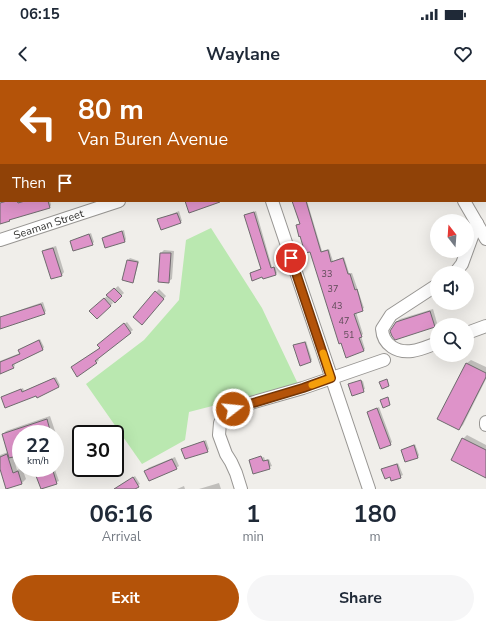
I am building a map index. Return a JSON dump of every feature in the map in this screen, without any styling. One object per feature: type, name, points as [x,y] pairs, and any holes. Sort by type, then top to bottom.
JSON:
[{"type":"street","name":"Seaman Street","points":[[0,240],[116,202]]},
{"type":"street","points":[[272,202],[369,489]]},
{"type":"street","points":[[465,202],[486,239]]},
{"type":"street","points":[[460,266],[477,223]]},
{"type":"street","points":[[430,290],[391,315],[382,329],[382,335],[386,343],[396,350],[411,351],[430,345]]},
{"type":"street","points":[[474,330],[486,326]]},
{"type":"street","points":[[241,489],[221,441],[219,429],[220,423],[227,413],[240,406],[303,388],[384,360]]},
{"type":"green space","points":[[211,228],[262,308],[298,384],[189,412],[185,440],[142,464],[124,438],[124,425],[115,425],[86,384],[144,340],[179,300],[186,240]]},
{"type":"building","points":[[48,202],[50,208],[0,224],[0,203]]},
{"type":"building","points":[[185,202],[220,202],[189,213]]},
{"type":"building","points":[[292,202],[306,202],[321,252],[328,250],[331,262],[343,258],[355,290],[357,289],[363,311],[354,314],[362,337],[359,338],[364,351],[346,358],[341,343],[339,344],[310,252],[305,253],[300,236],[299,237],[296,225],[300,224]]},
{"type":"building","points":[[254,212],[271,268],[274,267],[276,275],[263,279],[262,277],[252,281],[250,273],[261,269],[244,215]]},
{"type":"building","points":[[177,213],[181,223],[161,230],[157,219]]},
{"type":"building","points":[[122,231],[125,242],[105,248],[102,238]]},
{"type":"building","points":[[89,234],[93,245],[73,251],[70,241]]},
{"type":"building","points":[[53,248],[62,276],[51,279],[42,251]]},
{"type":"building","points":[[160,253],[171,253],[169,283],[158,282]]},
{"type":"building","points":[[127,260],[138,262],[133,283],[122,280]]},
{"type":"building","points":[[114,288],[122,296],[115,303],[106,295]]},
{"type":"building","points":[[155,291],[164,299],[142,325],[133,317]]},
{"type":"building","points":[[104,298],[111,306],[97,319],[89,311]]},
{"type":"building","points":[[41,304],[45,314],[0,329],[0,317]]},
{"type":"building","points":[[430,311],[432,318],[430,318],[430,329],[395,340],[390,331],[396,322]]},
{"type":"building","points":[[124,323],[131,333],[95,361],[97,363],[77,377],[71,367],[100,348],[97,345]]},
{"type":"building","points":[[39,340],[43,350],[12,365],[14,368],[0,374],[0,362],[20,354],[18,350]]},
{"type":"building","points":[[305,342],[311,362],[300,366],[293,345]]},
{"type":"building","points":[[466,363],[486,373],[486,377],[459,430],[437,419]]},
{"type":"building","points":[[54,378],[59,387],[37,398],[36,396],[5,408],[1,397],[21,389],[22,392]]},
{"type":"building","points":[[387,379],[389,386],[382,389],[379,382]]},
{"type":"building","points":[[361,380],[364,392],[352,396],[348,384]]},
{"type":"building","points":[[388,397],[390,405],[383,408],[380,400]]},
{"type":"building","points":[[377,408],[391,445],[380,449],[367,412]]},
{"type":"building","points":[[47,419],[49,425],[29,425]]},
{"type":"building","points":[[12,431],[12,457],[9,458],[2,434]]},
{"type":"building","points":[[462,438],[486,450],[486,478],[451,460]]},
{"type":"building","points":[[204,441],[208,452],[185,459],[181,449]]},
{"type":"building","points":[[414,445],[418,458],[405,462],[401,450]]},
{"type":"building","points":[[7,454],[12,470],[12,477],[20,477],[22,484],[6,489],[0,469],[0,457]]},
{"type":"building","points":[[261,456],[263,461],[268,460],[270,469],[253,474],[249,460]]},
{"type":"building","points":[[172,459],[177,469],[149,481],[144,471]]},
{"type":"building","points":[[397,464],[401,478],[391,481],[390,477],[385,479],[381,469]]},
{"type":"building","points":[[36,477],[55,477],[57,484],[41,489]]},
{"type":"building","points":[[133,477],[139,487],[135,489],[114,489]]},
{"type":"slow traffic","points":[[312,385],[331,378],[323,353]]},
{"type":"route","points":[[233,409],[331,378],[291,258]]}]
